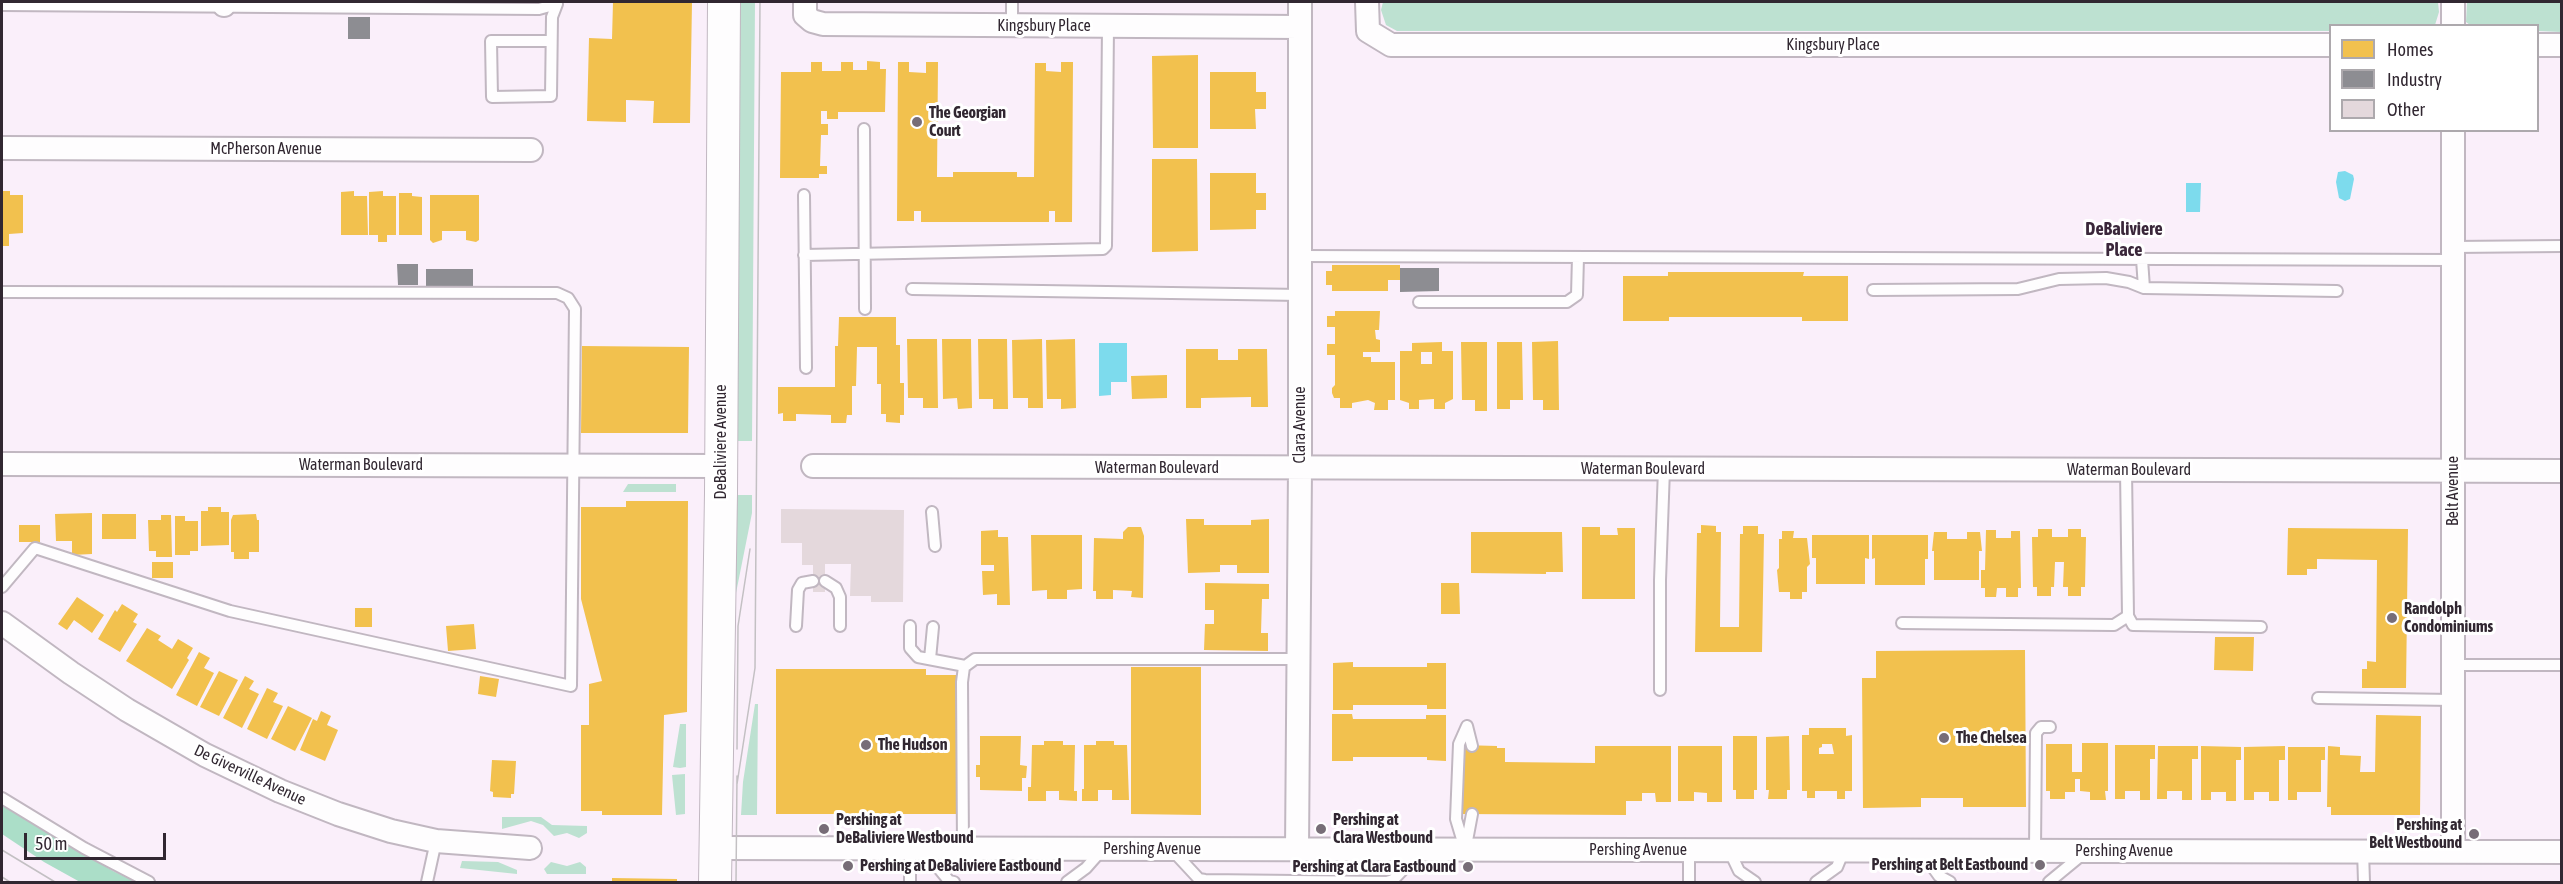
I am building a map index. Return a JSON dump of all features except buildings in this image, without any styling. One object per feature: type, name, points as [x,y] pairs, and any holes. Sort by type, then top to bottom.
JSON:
[{"type":"main road","name":"DeBaliviere Avenue","points":[[715,882],[724,2]]},
{"type":"street","name":"Kingsbury Place","points":[[805,2],[805,15],[812,21],[823,24],[1300,27]]},
{"type":"street","name":"Clara Avenue","points":[[1297,849],[1301,294],[1300,2]]},
{"type":"street","name":"Kingsbury Place","points":[[1367,2],[1368,31],[1391,45],[2329,45]]},
{"type":"street","points":[[2453,2],[2453,24]]},
{"type":"street","points":[[2539,45],[2562,45]]},
{"type":"street","name":"Belt Avenue","points":[[2453,132],[2453,254],[2463,471],[2453,665],[2453,851]]},
{"type":"street","name":"McPherson Avenue","points":[[2,148],[531,150]]},
{"type":"street","name":"Waterman Boulevard","points":[[2,464],[721,466]]},
{"type":"street","name":"Waterman Boulevard","points":[[813,466],[2562,471]]},
{"type":"street","name":"De Giverville Avenue","points":[[2,623],[71,674],[127,710],[205,755],[280,791],[338,814],[391,831],[436,841],[530,849]]},
{"type":"street","name":"Pershing Avenue","points":[[715,848],[2562,852]]},
{"type":"lane","points":[[1012,2],[1012,26]]},
{"type":"lane","points":[[2,5],[224,3],[538,9],[557,4],[552,17],[551,96],[492,97],[491,41],[551,41]]},
{"type":"lane","points":[[804,255],[1103,249],[1106,246],[1108,26]]},
{"type":"lane","points":[[864,129],[865,309]]},
{"type":"lane","points":[[804,195],[806,368]]},
{"type":"lane","points":[[1301,256],[2142,259],[2453,254],[2562,246]]},
{"type":"lane","points":[[1419,302],[1567,302],[1577,295],[1578,257]]},
{"type":"lane","points":[[2142,259],[2144,288]]},
{"type":"lane","points":[[1873,290],[2018,289],[2059,279],[2106,278],[2129,282],[2144,288],[2337,291]]},
{"type":"lane","points":[[912,290],[1301,294]]},
{"type":"lane","points":[[2,292],[557,293],[568,298],[575,309],[571,686],[230,611],[35,548],[2,587]]},
{"type":"lane","points":[[1660,690],[1660,580],[1664,469]]},
{"type":"lane","points":[[2126,470],[2128,616],[2133,625],[2261,627]]},
{"type":"lane","points":[[932,512],[935,546]]},
{"type":"lane","points":[[796,626],[798,590],[802,583],[813,581]]},
{"type":"lane","points":[[825,581],[836,588],[840,597],[840,626]]},
{"type":"lane","points":[[1902,623],[2114,625],[2128,616]]},
{"type":"lane","points":[[910,626],[910,648],[918,657],[965,666]]},
{"type":"lane","points":[[930,659],[933,627]]},
{"type":"lane","points":[[963,848],[962,682],[965,666],[975,659],[1299,659]]},
{"type":"lane","points":[[2453,665],[2562,665]]},
{"type":"lane","points":[[2318,698],[2453,700]]},
{"type":"lane","points":[[1465,849],[1456,819],[1460,744],[1467,726],[1472,746]]},
{"type":"lane","points":[[2035,850],[2036,733],[2041,727],[2050,727]]},
{"type":"lane","points":[[2,798],[84,848],[149,882]]},
{"type":"lane","points":[[1465,849],[1472,814]]},
{"type":"lane","points":[[428,882],[436,841]]},
{"type":"lane","points":[[910,882],[917,848]]},
{"type":"lane","points":[[917,848],[949,881],[954,882]]},
{"type":"lane","points":[[1067,882],[1086,868],[1103,848]]},
{"type":"lane","points":[[1171,849],[1193,874],[1205,880],[1387,882],[1393,880],[1423,849]]},
{"type":"lane","points":[[1689,850],[1689,882]]},
{"type":"lane","points":[[1729,850],[1739,871],[1755,882]]},
{"type":"lane","points":[[1816,882],[1837,867],[1844,850]]},
{"type":"lane","points":[[1921,850],[1939,876],[1950,882]]},
{"type":"lane","points":[[2049,882],[2086,850]]},
{"type":"lane","points":[[2363,851],[2364,882]]},
{"type":"green space","points":[[739,2],[755,2],[752,441],[736,441]]},
{"type":"green space","points":[[1383,2],[2438,2],[2439,12],[2435,24],[2329,24],[2329,31],[1397,31],[1386,25],[1381,10]]},
{"type":"green space","points":[[2467,2],[2561,2],[2561,32],[2539,31],[2539,24],[2469,24],[2466,22]]},
{"type":"green space","points":[[628,484],[676,484],[676,492],[623,492]]},
{"type":"green space","points":[[736,495],[752,495],[752,513],[734,603]]},
{"type":"green space","points":[[755,704],[758,704],[757,815],[741,815],[743,782]]},
{"type":"green space","points":[[680,724],[686,724],[686,767],[680,768],[673,767]]},
{"type":"green space","points":[[685,774],[685,814],[676,815],[672,775]]},
{"type":"green space","points":[[2,804],[113,871],[136,882],[80,882],[44,862],[2,834]]},
{"type":"green space","points":[[502,817],[541,817],[552,825],[587,826],[587,833],[579,838],[567,833],[554,836],[543,825],[531,821],[502,829]]},
{"type":"green space","points":[[462,861],[498,862],[517,870],[517,874],[460,868]]},
{"type":"green space","points":[[551,862],[567,866],[580,862],[586,867],[586,874],[547,874],[544,869]]},
{"type":"water","points":[[2345,171],[2353,175],[2354,179],[2350,199],[2345,201],[2339,198],[2336,182],[2338,172]]},
{"type":"water","points":[[2186,183],[2201,183],[2200,212],[2186,212]]},
{"type":"water","points":[[1099,343],[1127,343],[1127,382],[1111,382],[1111,395],[1099,396]]},
{"type":"tram line","points":[[737,784],[755,668],[760,2]]},
{"type":"tram line","points":[[737,749],[738,626],[750,549]]},
{"type":"tram line","points":[[736,882],[737,776]]},
{"type":"tram line","points":[[2,850],[55,882]]},
{"type":"tram line","points":[[2,877],[10,882]]},
{"type":"place","name":"The Georgian Court","points":[[917,122]]},
{"type":"place","name":"Randolph Condominiums","points":[[2392,618]]},
{"type":"place","name":"The Chelsea","points":[[1944,738]]},
{"type":"place","name":"The Hudson","points":[[866,745]]},
{"type":"place","name":"Pershing at DeBaliviere Westbound","points":[[824,829]]},
{"type":"place","name":"Pershing at Clara Westbound","points":[[1321,829]]},
{"type":"place","name":"Pershing at Belt Westbound","points":[[2474,834]]},
{"type":"place","name":"Pershing at Belt Eastbound","points":[[2040,865]]},
{"type":"place","name":"Pershing at DeBaliviere Eastbound","points":[[848,866]]},
{"type":"place","name":"Pershing at Clara Eastbound","points":[[1468,867]]},
{"type":"district","name":"DeBaliviere Place","points":[[2124,239]]}]
